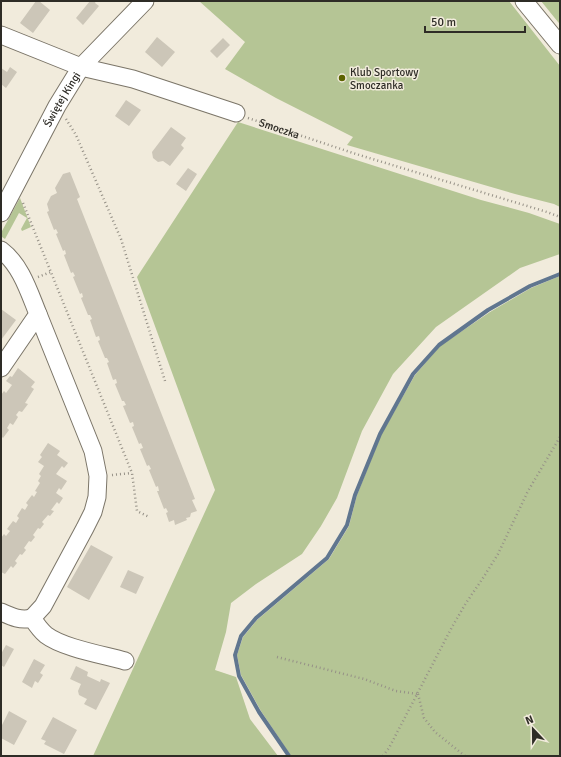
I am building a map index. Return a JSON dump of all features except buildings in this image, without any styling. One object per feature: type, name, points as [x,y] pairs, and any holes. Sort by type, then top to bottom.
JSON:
[{"type":"street","name":"Świętej Kingi","points":[[1,213],[56,106],[81,67],[145,1]]},
{"type":"street","points":[[524,1],[560,45]]},
{"type":"street","points":[[1,35],[81,67],[133,79],[236,114]]},
{"type":"street","points":[[1,250],[14,264],[22,276],[94,451],[98,476],[97,497],[93,512],[86,528],[43,606],[32,618],[27,619],[19,619],[1,612]]},
{"type":"street","points":[[1,368],[38,314]]},
{"type":"street","points":[[32,618],[44,634],[53,640],[126,660]]},
{"type":"path","points":[[56,106],[76,135],[121,239],[165,381]]},
{"type":"path","name":"Smoczka","points":[[236,114],[356,154],[560,217]]},
{"type":"path","points":[[22,200],[132,473],[136,511],[149,517]]},
{"type":"path","points":[[383,756],[389,748],[418,694],[452,627],[498,554],[528,491],[560,437]]},
{"type":"path","points":[[98,476],[132,473]]},
{"type":"path","points":[[277,657],[364,679],[396,691],[418,694]]},
{"type":"path","points":[[418,694],[424,718],[435,732],[464,756]]},
{"type":"green space","points":[[199,1],[509,1],[560,66],[560,207],[554,204],[347,145],[353,137],[276,98],[225,69],[245,42]]},
{"type":"green space","points":[[541,1],[560,1],[560,24],[558,22]]},
{"type":"green space","points":[[238,122],[560,224],[560,254],[520,268],[436,327],[393,374],[362,431],[337,498],[321,526],[302,554],[256,584],[231,603],[226,632],[215,670],[236,677],[250,719],[278,756],[93,756],[215,490],[137,277]]},
{"type":"green space","points":[[20,198],[31,227],[22,231],[21,229],[27,218],[19,213],[5,239],[2,237],[2,231]]},
{"type":"green space","points":[[560,276],[560,756],[291,756],[261,711],[241,675],[237,655],[243,637],[257,620],[329,559],[349,526],[357,495],[381,435],[415,375],[440,346],[490,312],[531,288]]},
{"type":"waterway","points":[[289,756],[259,712],[239,676],[235,655],[241,636],[256,618],[327,558],[347,525],[355,495],[380,434],[413,374],[439,345],[488,310],[530,286],[560,274]]},
{"type":"place","name":"Klub Sportowy Smoczanka","points":[[342,78]]}]
